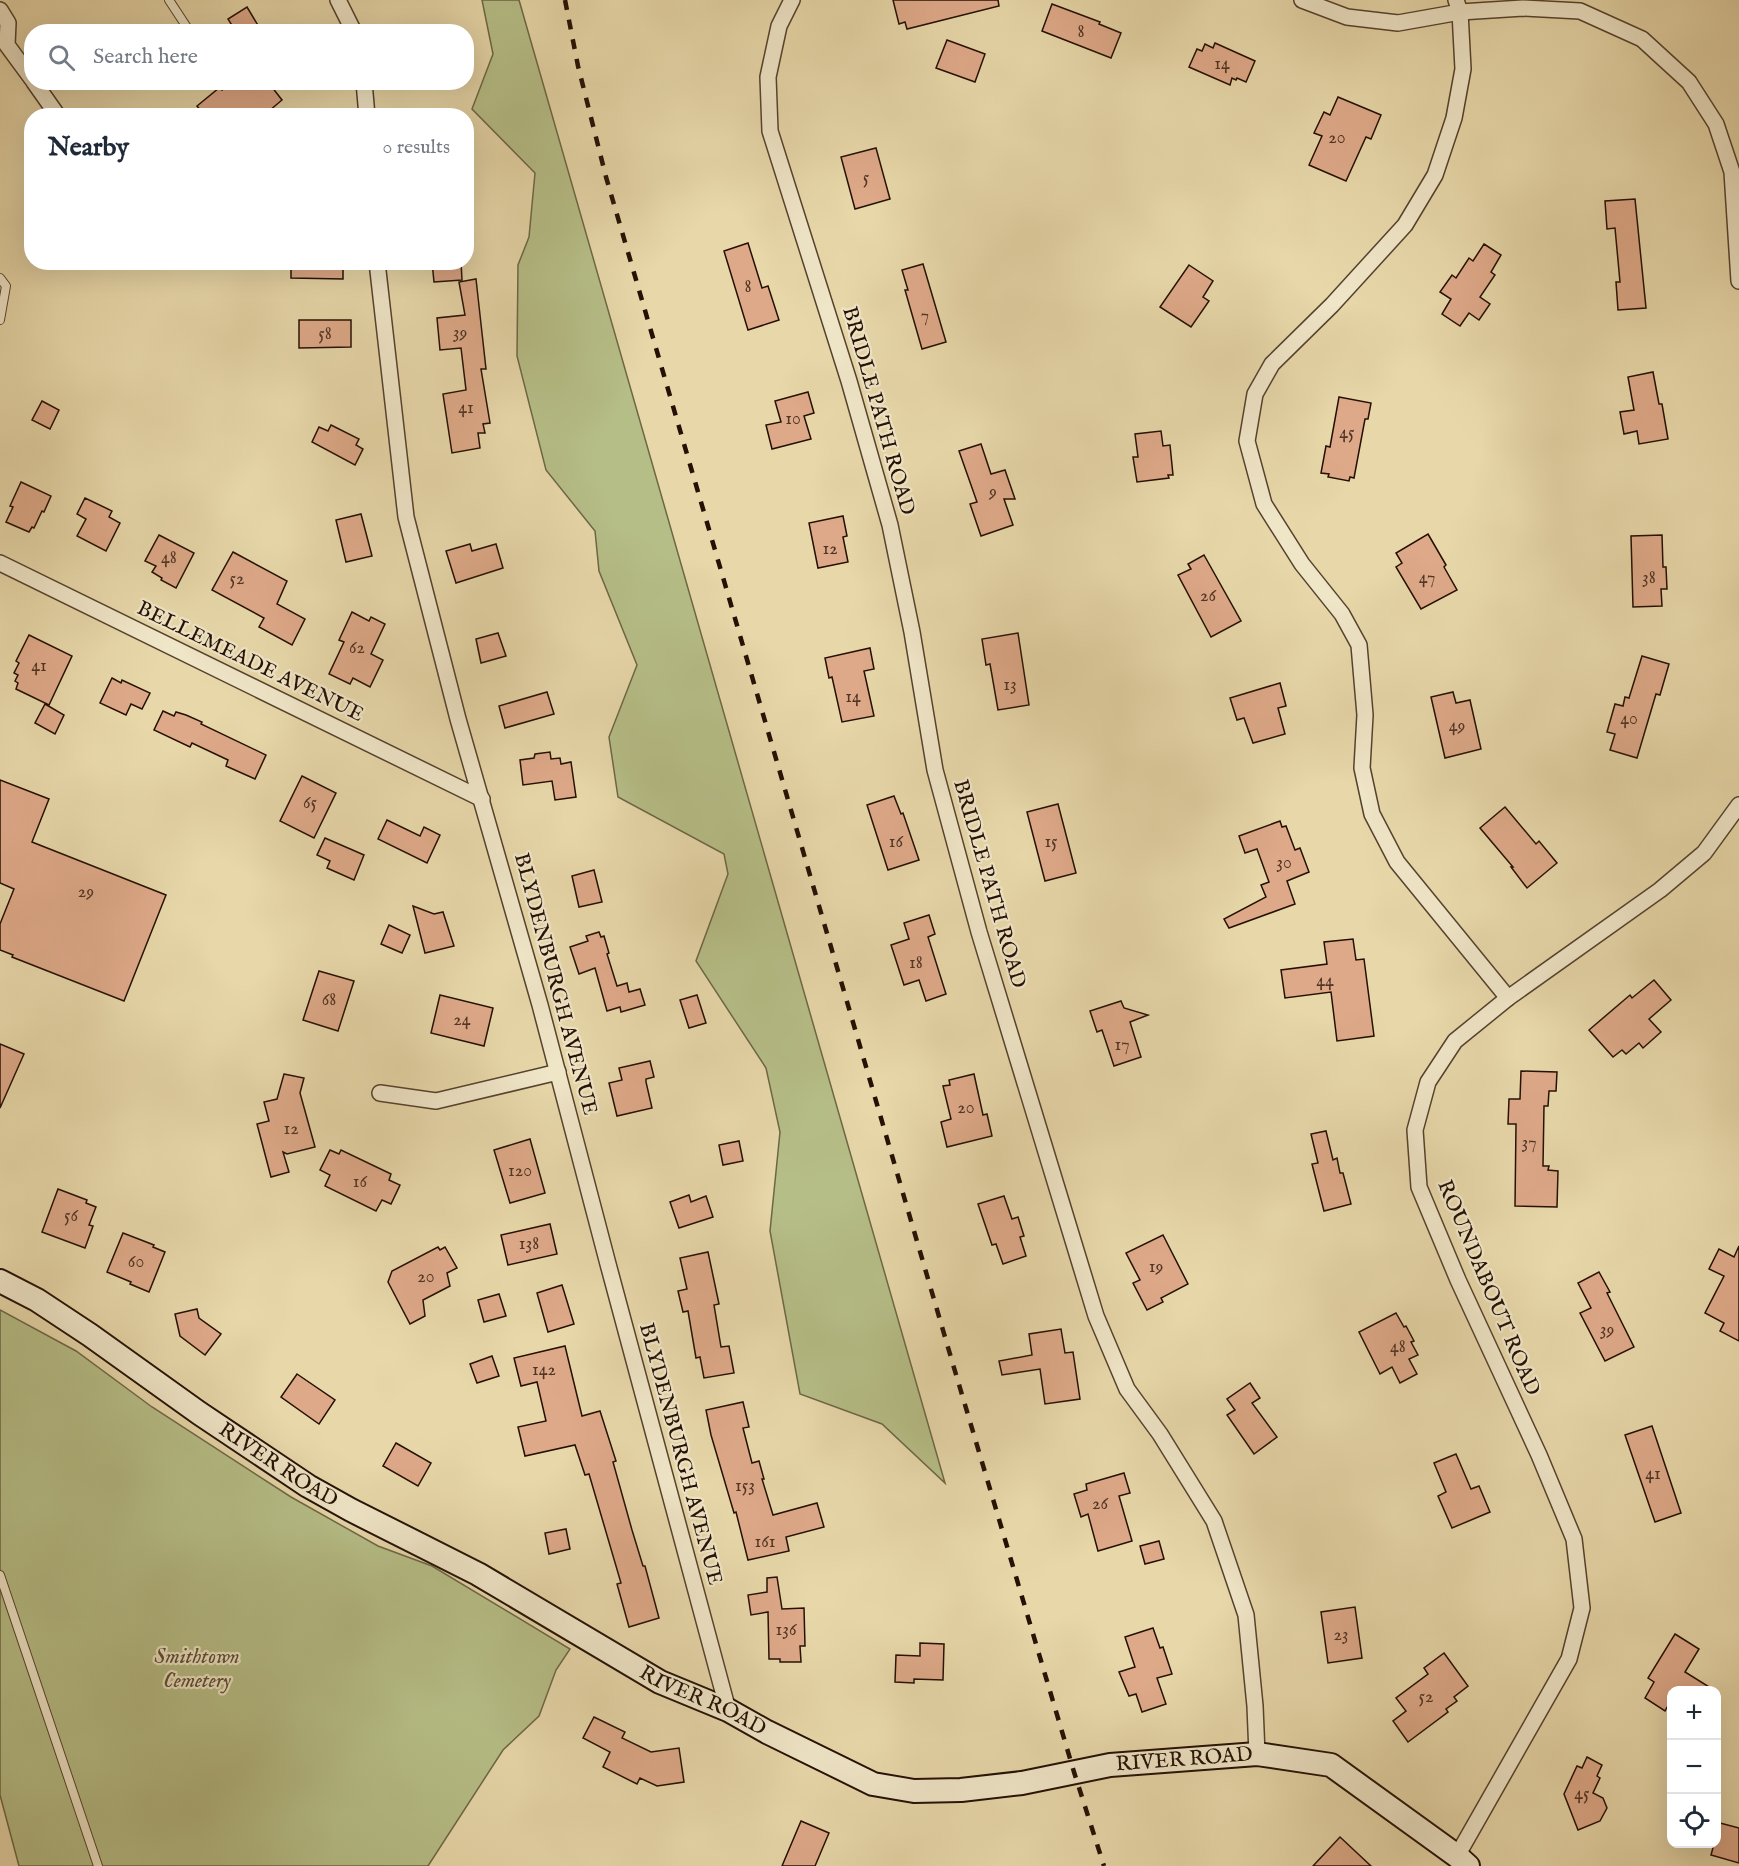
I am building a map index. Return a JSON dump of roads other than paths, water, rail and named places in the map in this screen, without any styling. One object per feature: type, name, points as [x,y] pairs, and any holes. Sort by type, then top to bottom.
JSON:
[{"type":"street","points":[[338,0],[350,24]]},
{"type":"street","name":"BRIDLE PATH ROAD","points":[[792,0],[779,26],[768,77],[771,131],[849,381],[890,525],[912,632],[935,770],[979,932],[1096,1316],[1127,1389],[1160,1434],[1214,1521],[1246,1615],[1257,1754]]},
{"type":"street","points":[[1302,0],[1347,17],[1398,23],[1458,6],[1580,11],[1642,39],[1689,82],[1716,124],[1732,172],[1739,281]]},
{"type":"street","points":[[1458,6],[1463,69],[1454,118],[1435,175],[1405,225],[1332,305],[1272,364],[1255,394],[1247,441],[1264,504],[1302,564],[1342,614],[1359,645],[1365,715],[1362,768],[1372,814],[1396,862],[1508,998]]},
{"type":"street","points":[[0,10],[8,23],[7,45],[24,69]]},
{"type":"street","points":[[39,90],[52,108]]},
{"type":"street","points":[[365,90],[366,108]]},
{"type":"street","name":"BLYDENBURGH AVENUE","points":[[378,270],[406,517],[458,719],[558,1072],[728,1710]]},
{"type":"street","name":"BELLEMEADE AVENUE","points":[[0,563],[482,799]]},
{"type":"street","name":"ROUNDABOUT ROAD","points":[[1463,1861],[1569,1659],[1582,1608],[1574,1539],[1539,1455],[1458,1280],[1419,1187],[1415,1130],[1428,1082],[1455,1041],[1508,998],[1660,890],[1704,854],[1739,805]]},
{"type":"street","points":[[380,1093],[436,1101],[558,1072]]},
{"type":"street","name":"RIVER ROAD","points":[[0,1281],[37,1300],[90,1335],[199,1413],[308,1486],[478,1574],[660,1682],[728,1710],[767,1732],[873,1784],[914,1791],[961,1790],[1022,1783],[1110,1766],[1257,1754],[1331,1765],[1463,1861]]},
{"type":"lane","points":[[169,0],[185,24]]},
{"type":"lane","points":[[0,278],[6,286],[1,316]]},
{"type":"lane","points":[[0,1575],[98,1866]]},
{"type":"railway","points":[[565,0],[578,66],[606,177],[952,1361],[1104,1866]]},
{"type":"park label","name":"Smithtown Cemetery","points":[[197,1669]]}]
